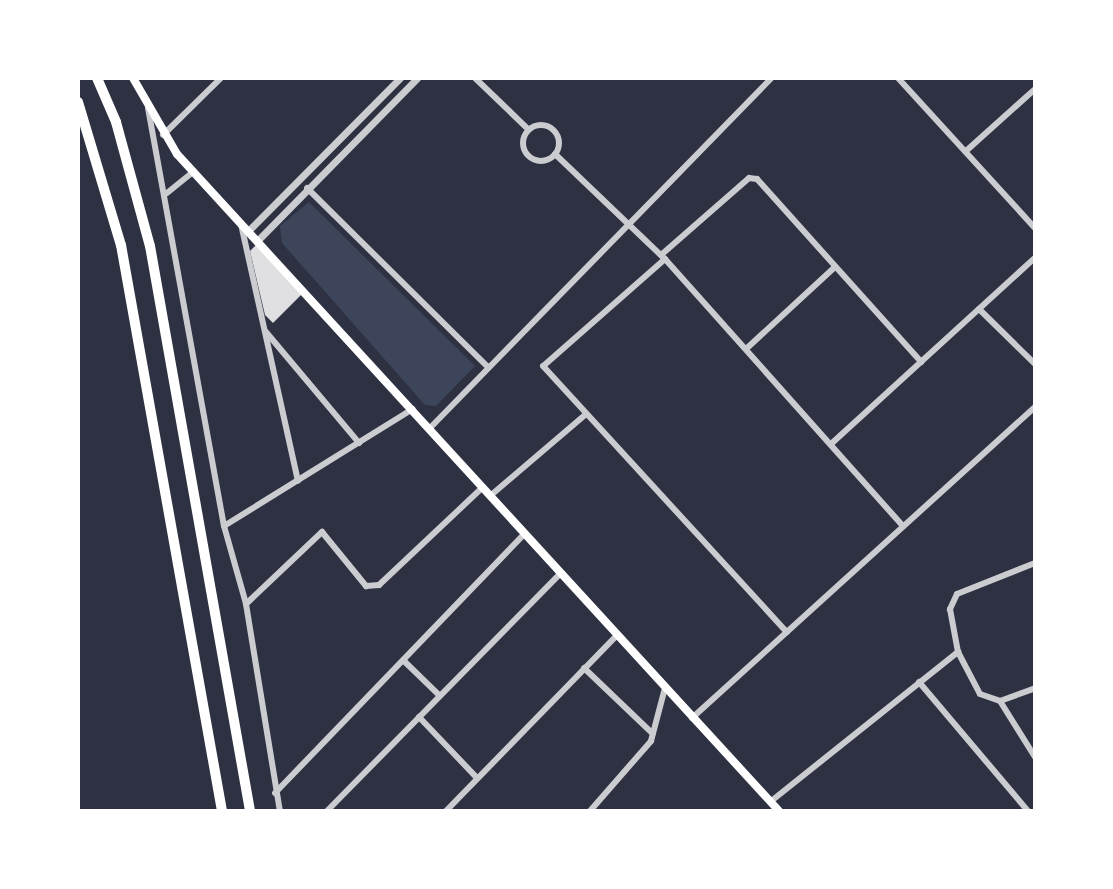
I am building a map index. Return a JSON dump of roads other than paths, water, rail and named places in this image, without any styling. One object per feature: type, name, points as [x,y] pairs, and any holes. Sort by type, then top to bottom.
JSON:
[{"type":"highway","points":[[97,78],[120,134],[150,246],[250,811]]},
{"type":"highway","points":[[78,102],[121,245],[222,811]]},
{"type":"main road","points":[[133,78],[163,135],[193,172],[779,811]]},
{"type":"street","points":[[163,135],[221,78]]},
{"type":"street","points":[[248,231],[400,78]]},
{"type":"street","points":[[258,240],[417,78]]},
{"type":"street","points":[[475,78],[528,129]]},
{"type":"street","points":[[898,78],[1035,228]]},
{"type":"street","points":[[430,428],[766,80]]},
{"type":"street","points":[[966,151],[1035,89]]},
{"type":"street","points":[[148,108],[167,193],[224,526],[246,604],[280,811]]},
{"type":"street","points":[[539,124],[554,129],[559,140],[555,154],[545,161],[527,156],[522,140],[528,129],[539,124]]},
{"type":"street","points":[[555,154],[663,257],[903,526]]},
{"type":"street","points":[[167,193],[193,172]]},
{"type":"street","points":[[787,632],[543,366],[754,178],[921,362]]},
{"type":"street","points":[[307,188],[488,367]]},
{"type":"street","points":[[240,221],[298,481]]},
{"type":"street","points":[[831,444],[1035,258]]},
{"type":"street","points":[[746,349],[835,267]]},
{"type":"street","points":[[979,309],[1035,364]]},
{"type":"street","points":[[265,330],[359,443]]},
{"type":"street","points":[[692,718],[1035,407]]},
{"type":"street","points":[[224,526],[413,409]]},
{"type":"street","points":[[490,496],[586,414]]},
{"type":"street","points":[[246,604],[322,532],[366,586],[379,585],[482,488]]},
{"type":"street","points":[[275,793],[524,534]]},
{"type":"street","points":[[1035,563],[953,598],[950,609],[958,652],[980,694],[1000,701],[1035,757]]},
{"type":"street","points":[[327,811],[560,574]]},
{"type":"street","points":[[446,811],[617,635]]},
{"type":"street","points":[[770,802],[958,652]]},
{"type":"street","points":[[404,661],[439,695]]},
{"type":"street","points":[[584,668],[653,734]]},
{"type":"street","points":[[919,682],[1028,811]]},
{"type":"street","points":[[590,811],[641,757],[653,734],[665,688]]},
{"type":"street","points":[[1000,701],[1035,688]]},
{"type":"street","points":[[419,717],[477,778]]}]
